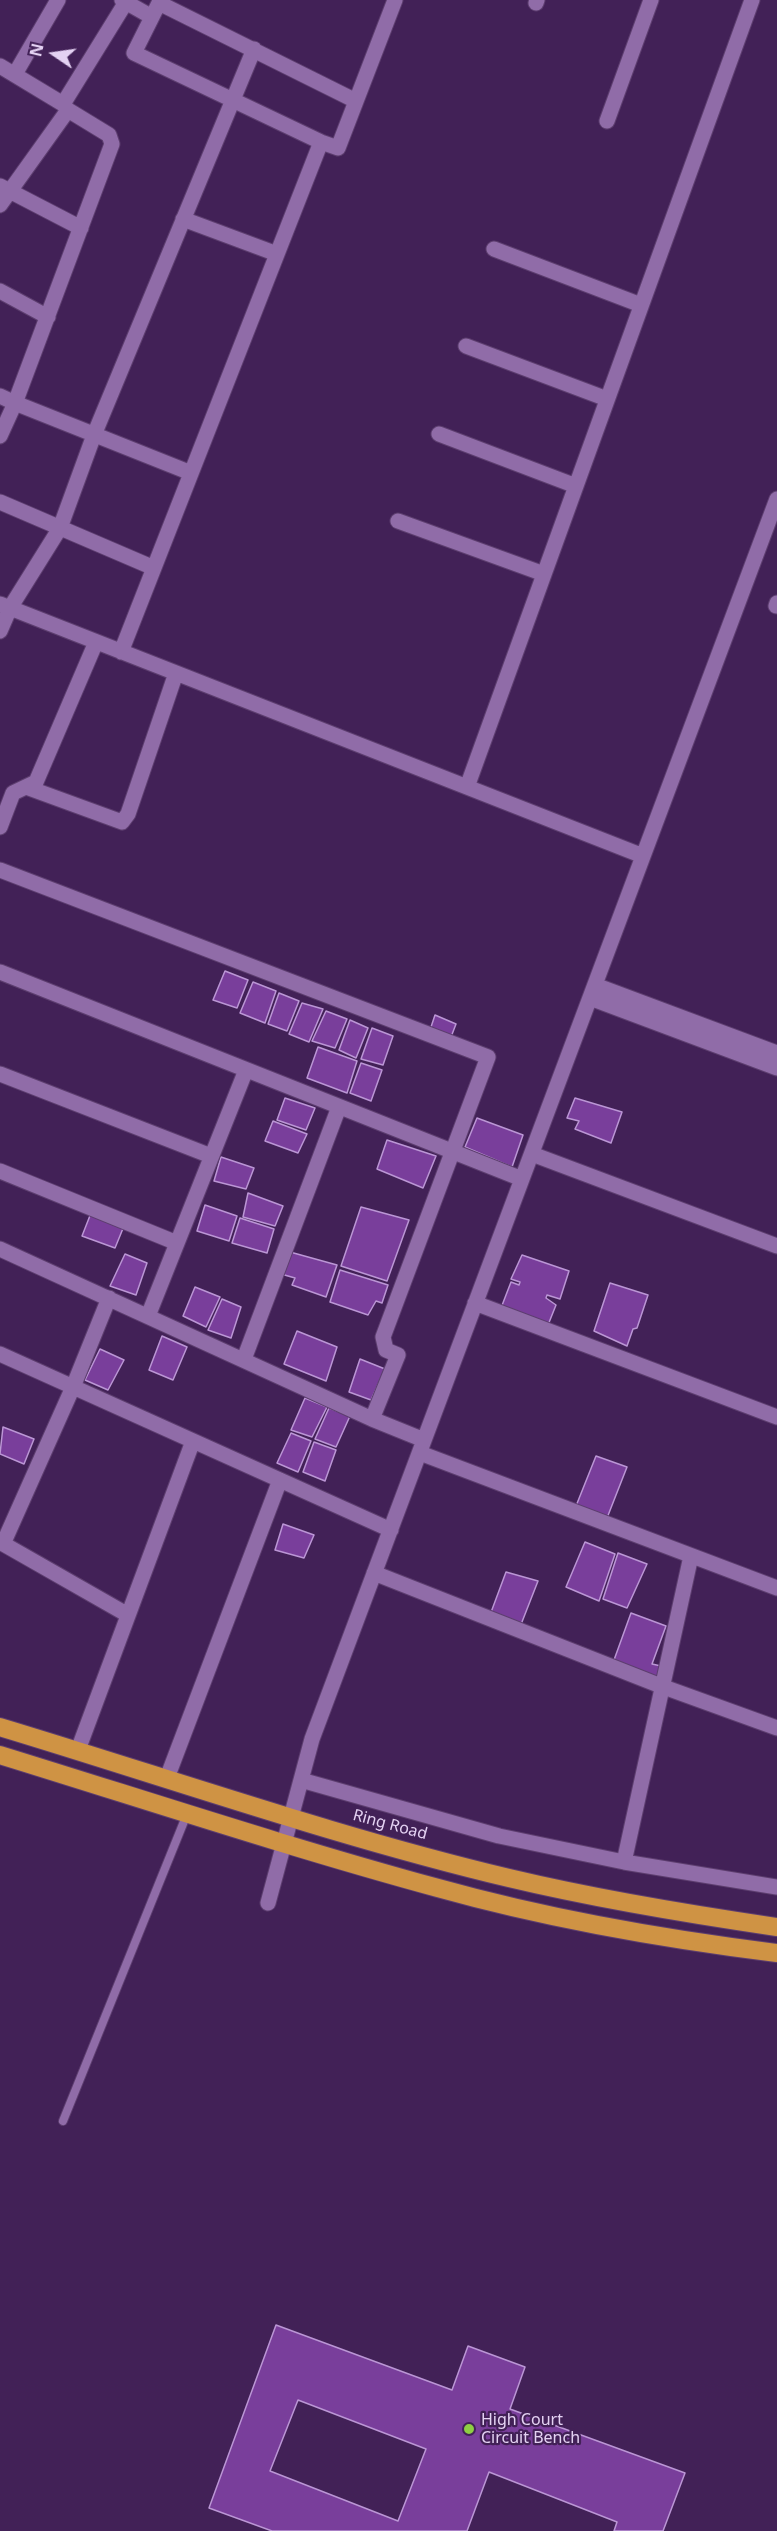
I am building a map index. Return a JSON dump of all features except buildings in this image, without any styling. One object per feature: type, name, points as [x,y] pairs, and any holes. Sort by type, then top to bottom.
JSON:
[{"type":"highway","name":"Ring Road","points":[[0,1727],[292,1816],[509,1878],[716,1918],[777,1927]]},
{"type":"highway","points":[[0,1755],[439,1888],[519,1908],[655,1935],[777,1953]]},
{"type":"street","points":[[15,74],[58,0]]},
{"type":"street","points":[[157,7],[134,53],[338,148],[395,0]]},
{"type":"street","points":[[607,121],[651,0]]},
{"type":"street","points":[[467,787],[752,0]]},
{"type":"street","points":[[0,205],[5,189],[65,107],[124,1],[157,7],[254,49],[356,101]]},
{"type":"street","points":[[0,631],[5,606],[60,528],[94,435],[254,49]]},
{"type":"street","points":[[0,66],[112,139],[48,317],[0,436]]},
{"type":"street","points":[[121,652],[321,141]]},
{"type":"street","points":[[5,189],[81,228]]},
{"type":"street","points":[[183,219],[277,254]]},
{"type":"street","points":[[494,249],[641,305]]},
{"type":"street","points":[[0,291],[48,317]]},
{"type":"street","points":[[466,346],[608,399]]},
{"type":"street","points":[[0,396],[191,473]]},
{"type":"street","points":[[439,434],[576,486]]},
{"type":"street","points":[[268,1903],[312,1739],[777,499]]},
{"type":"street","points":[[0,502],[154,568]]},
{"type":"street","points":[[398,521],[544,574]]},
{"type":"street","points":[[5,606],[643,856]]},
{"type":"street","points":[[0,827],[13,793],[36,783],[96,642]]},
{"type":"street","points":[[26,787],[122,822],[128,814],[176,673]]},
{"type":"street","points":[[0,870],[488,1057],[383,1337],[386,1350],[398,1354],[372,1419]]},
{"type":"street","points":[[0,972],[522,1179]]},
{"type":"street","points":[[592,991],[777,1053]]},
{"type":"street","points":[[592,991],[777,1068]]},
{"type":"street","points":[[148,1316],[246,1070]]},
{"type":"street","points":[[0,1074],[212,1156]]},
{"type":"street","points":[[244,1359],[339,1107]]},
{"type":"street","points":[[532,1154],[777,1246]]},
{"type":"street","points":[[0,1171],[177,1244]]},
{"type":"street","points":[[0,1249],[244,1359],[372,1419],[422,1446],[691,1556],[777,1588]]},
{"type":"street","points":[[109,1298],[73,1387],[2,1543],[128,1615]]},
{"type":"street","points":[[476,1304],[777,1417]]},
{"type":"street","points":[[0,1354],[391,1530]]},
{"type":"street","points":[[78,1750],[193,1441]]},
{"type":"street","points":[[167,1778],[280,1480]]},
{"type":"street","points":[[624,1862],[691,1556]]},
{"type":"street","points":[[374,1573],[661,1686],[777,1728]]},
{"type":"street","points":[[301,1780],[499,1836],[624,1862],[777,1887]]},
{"type":"lane","points":[[63,2121],[188,1813]]},
{"type":"place","name":"High Court Circuit Bench","points":[[469,2429]]}]
